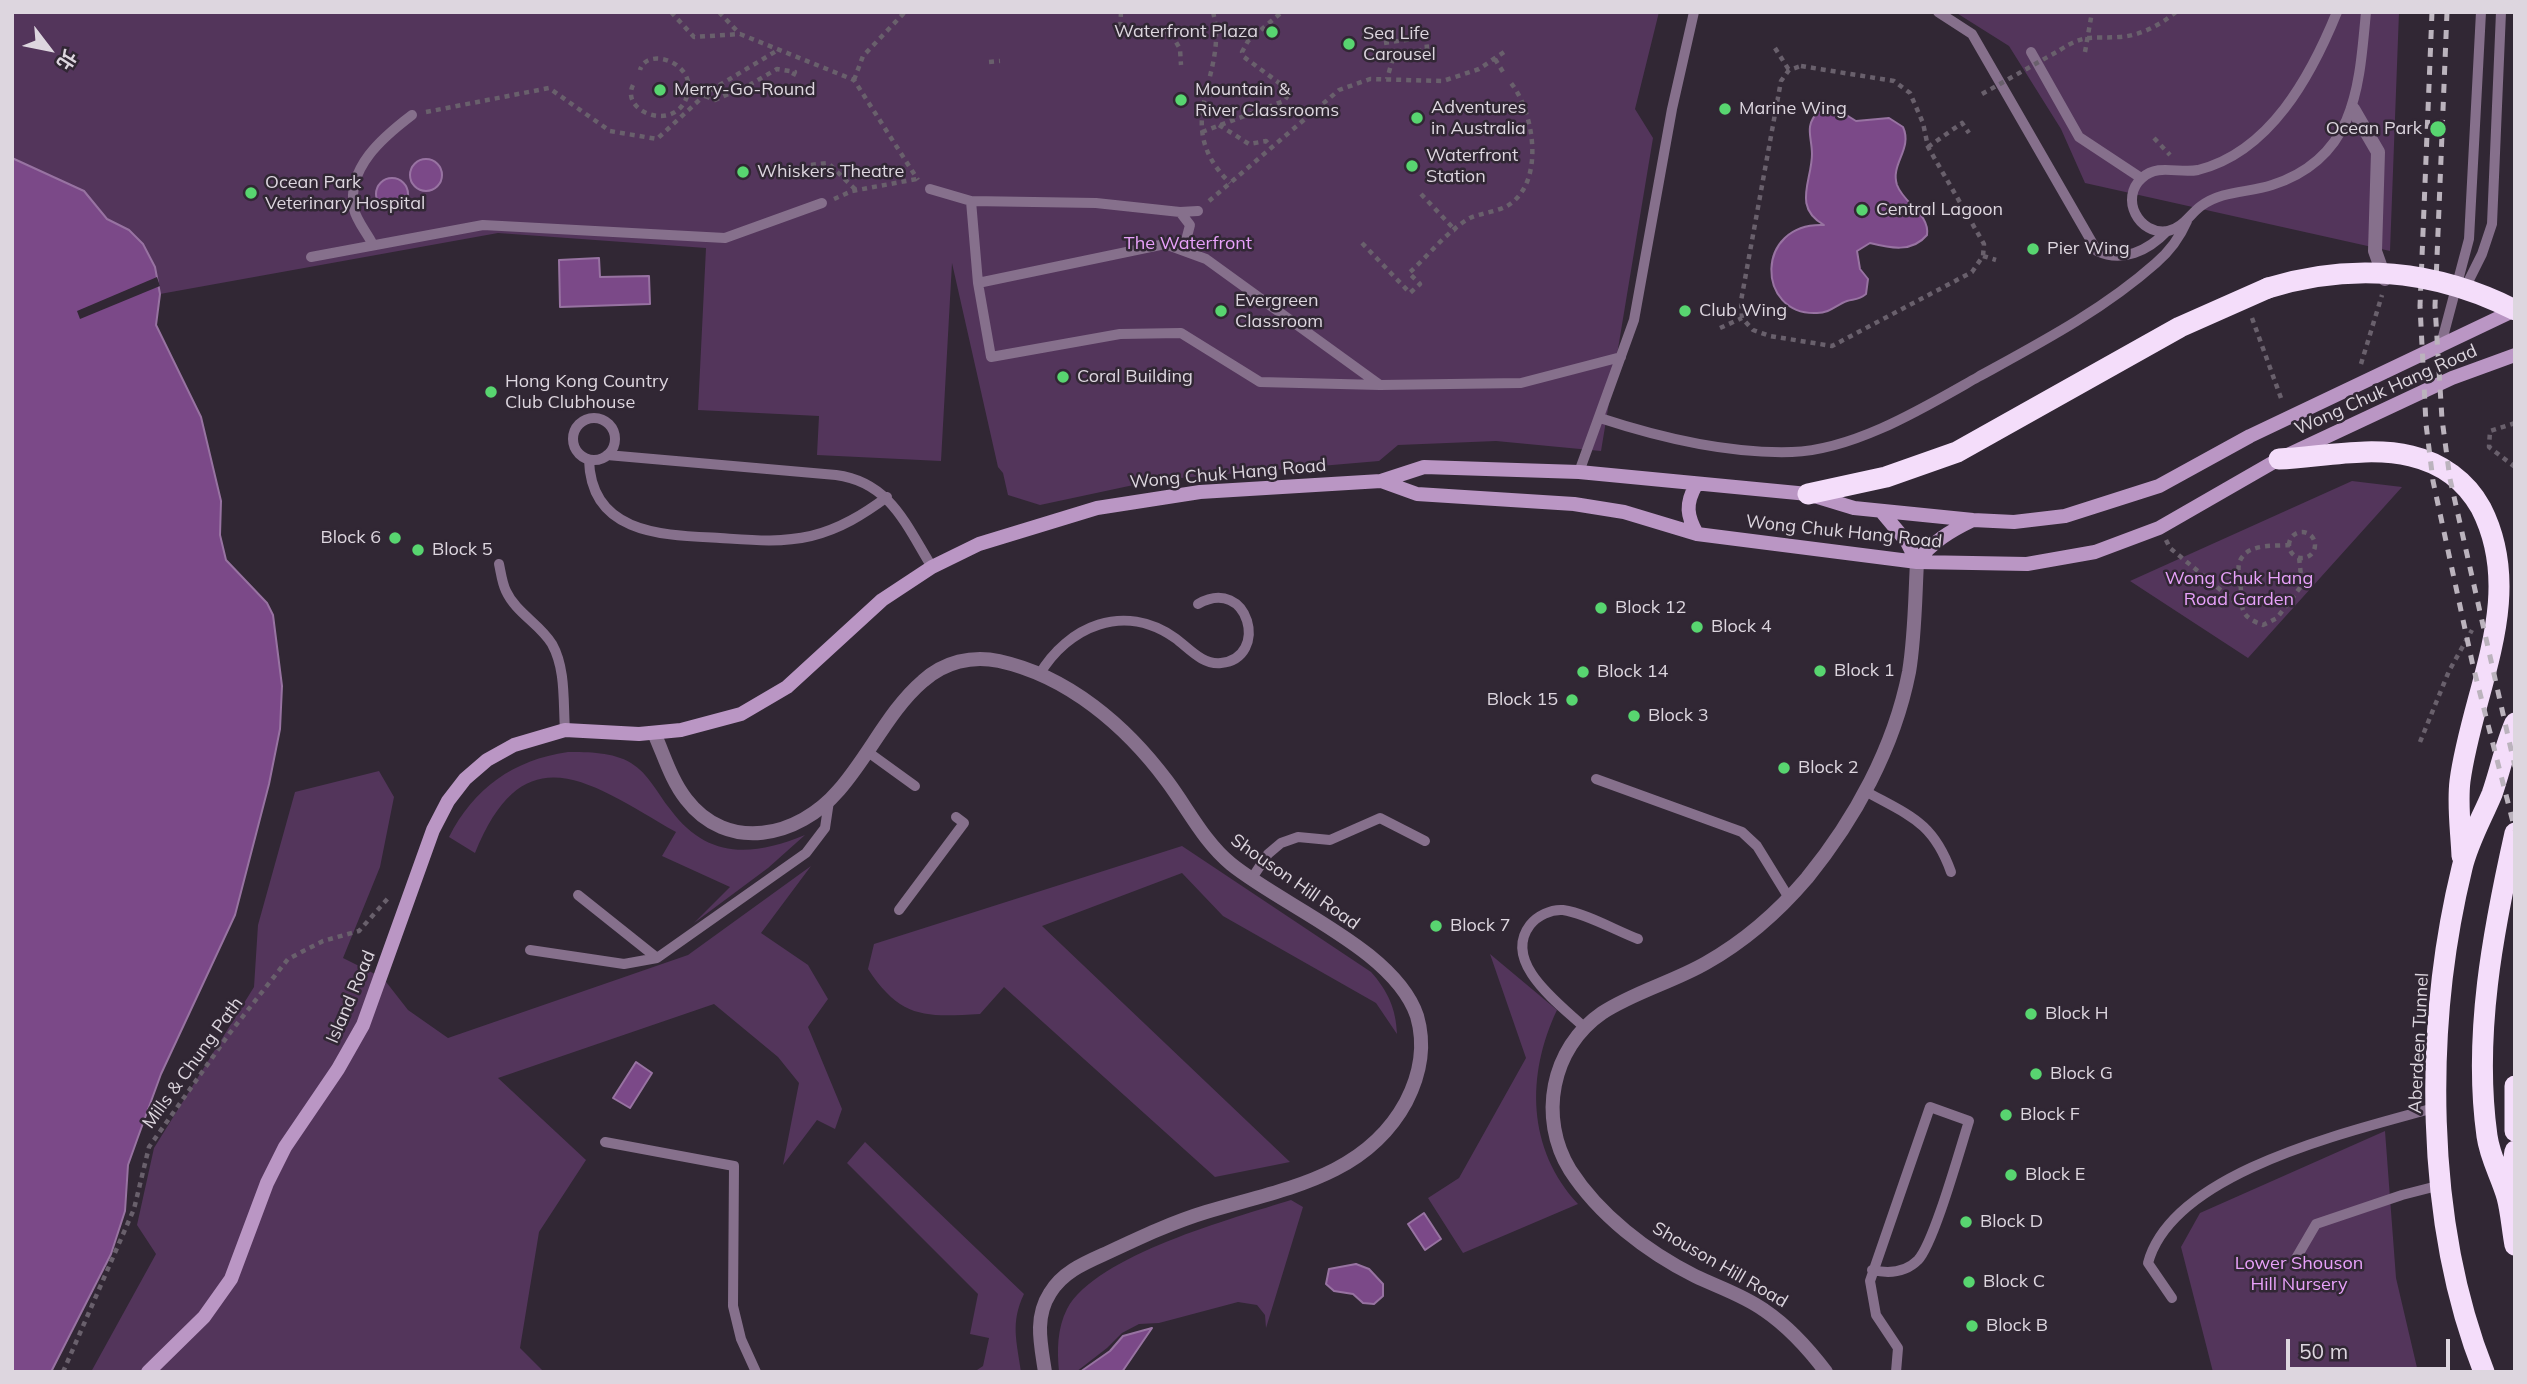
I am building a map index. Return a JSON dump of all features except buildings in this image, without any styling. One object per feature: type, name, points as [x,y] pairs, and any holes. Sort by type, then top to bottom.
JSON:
[{"type":"highway","points":[[1808,494],[1886,477],[1957,452],[1990,436],[2180,327],[2268,288],[2326,275],[2393,273],[2445,281],[2515,310]]},
{"type":"highway","points":[[2279,459],[2384,453],[2411,456],[2453,474],[2474,496],[2485,515],[2496,543],[2501,596],[2498,626],[2460,782],[2462,865]]},
{"type":"highway","name":"Aberdeen Tunnel","points":[[2484,1372],[2456,1274],[2441,1185],[2437,1107],[2440,1008],[2451,922],[2462,865],[2491,796],[2515,723]]},
{"type":"highway","points":[[2515,833],[2496,919],[2488,980],[2483,1073],[2489,1151],[2507,1198],[2515,1245]]},
{"type":"highway","points":[[2515,1086],[2515,1131]]},
{"type":"highway","points":[[2507,1198],[2515,1151]]},
{"type":"main road","name":"Wong Chuk Hang Road","points":[[647,734],[726,719],[772,697],[874,607],[932,567],[979,544],[1012,532],[1143,499],[1200,492],[1381,481],[1424,467],[1579,472],[1808,494],[1854,508],[1973,520],[2014,522],[2065,516],[2142,494],[2250,436],[2440,348],[2515,310]]},
{"type":"main road","name":"Wong Chuk Hang Road","points":[[1381,481],[1417,494],[1586,506],[1624,512],[1697,534],[1917,562],[2027,565],[2095,552],[2159,527],[2279,459],[2452,378],[2515,355]]},
{"type":"main road","points":[[1696,485],[1688,498],[1688,517],[1697,534]]},
{"type":"main road","points":[[1881,511],[1907,542],[1917,562],[1928,548],[1948,533],[1973,520]]},
{"type":"main road","name":"Island Road","points":[[148,1372],[204,1317],[231,1279],[267,1183],[285,1147],[338,1069],[363,1025],[433,830],[448,801],[475,769],[500,751],[527,739],[565,730],[647,734]]},
{"type":"street","points":[[2353,109],[2378,152],[2375,251],[2382,287],[2456,291]]},
{"type":"street","name":"Shouson Hill Road","points":[[1826,1372],[1793,1332],[1763,1308],[1682,1269],[1632,1236],[1597,1203],[1571,1171],[1556,1138],[1552,1102],[1559,1068],[1585,1028],[1616,1005],[1684,975],[1728,950],[1788,898],[1828,850],[1865,791],[1891,733],[1909,671],[1917,562]]},
{"type":"street","name":"Shouson Hill Road","points":[[647,734],[683,796],[702,816],[726,830],[747,835],[772,831],[800,821],[830,801],[912,691],[944,666],[971,659],[984,659],[1039,675],[1117,723],[1168,781],[1216,850],[1252,878],[1379,963],[1402,987],[1417,1016],[1421,1067],[1413,1089],[1388,1129],[1344,1167],[1301,1185],[1172,1224],[1068,1272],[1049,1293],[1040,1318],[1045,1372]]},
{"type":"lane","points":[[1579,472],[1633,320],[1672,109],[1694,12]]},
{"type":"lane","points":[[1938,12],[1972,34],[2096,251],[2110,257],[2138,252],[2156,243],[2167,231]]},
{"type":"lane","points":[[2337,12],[2292,98],[2262,132],[2225,159],[2205,167],[2185,172],[2152,171],[2141,178],[2133,189],[2132,202],[2135,214],[2143,225],[2154,230],[2167,231],[2179,227],[2210,199],[2262,188],[2286,180],[2308,168],[2342,132],[2353,109],[2359,85],[2366,12]]},
{"type":"lane","points":[[2440,348],[2469,239],[2481,12]]},
{"type":"lane","points":[[2449,319],[2482,254],[2492,224],[2501,12]]},
{"type":"lane","points":[[2031,51],[2079,137],[2141,178]]},
{"type":"lane","points":[[372,243],[354,211],[353,187],[364,162],[385,135],[412,115]]},
{"type":"lane","points":[[930,189],[971,201],[1097,203],[1180,212],[1198,211]]},
{"type":"lane","points":[[971,201],[978,283],[991,357],[1120,334],[1181,333],[1260,382],[1380,385],[1521,383],[1621,357]]},
{"type":"lane","points":[[311,257],[372,243],[483,225],[725,238],[822,204]]},
{"type":"lane","points":[[1180,212],[1190,225],[1184,248]]},
{"type":"lane","points":[[1600,418],[1656,437],[1734,449],[1794,452],[1853,439],[1904,418],[2077,323],[2157,263],[2172,248],[2188,218]]},
{"type":"lane","points":[[978,283],[1165,244],[1184,248],[1206,259],[1380,385]]},
{"type":"lane","points":[[607,456],[615,439],[613,429],[599,418],[580,422],[573,439],[581,456],[589,460],[607,456],[850,477],[864,481],[887,497],[932,567]]},
{"type":"lane","points":[[589,460],[593,486],[607,506],[628,523],[653,534],[774,541],[794,539],[852,520],[887,497]]},
{"type":"lane","points":[[499,564],[505,590],[515,606],[543,632],[556,653],[561,674],[565,730]]},
{"type":"lane","points":[[1039,675],[1053,654],[1071,636],[1098,624],[1113,621],[1145,623],[1160,629],[1208,661],[1217,663],[1236,657],[1248,641],[1250,631],[1244,612],[1223,598],[1198,604]]},
{"type":"lane","points":[[868,752],[915,786]]},
{"type":"lane","points":[[1596,779],[1742,832],[1757,846],[1788,898]]},
{"type":"lane","points":[[1865,791],[1920,822],[1941,844],[1951,872]]},
{"type":"lane","points":[[530,950],[624,964],[657,958],[806,853],[825,828],[830,801]]},
{"type":"lane","points":[[899,910],[964,823],[956,817]]},
{"type":"lane","points":[[1252,878],[1268,854],[1282,843],[1298,837],[1330,840],[1380,818],[1425,841]]},
{"type":"lane","points":[[578,895],[657,958]]},
{"type":"lane","points":[[1585,1028],[1526,965],[1522,946],[1528,927],[1544,914],[1563,910],[1638,939]]},
{"type":"lane","points":[[1872,1270],[1894,1273],[1904,1270],[1924,1251],[1969,1121],[1930,1107],[1872,1270],[1872,1304],[1882,1326],[1898,1348],[1896,1372]]},
{"type":"lane","points":[[2172,1298],[2148,1263],[2153,1245],[2175,1216],[2221,1185],[2277,1155],[2437,1107]]},
{"type":"lane","points":[[605,1142],[734,1166],[733,1306],[741,1339],[756,1372]]},
{"type":"lane","points":[[2295,1260],[2316,1224],[2441,1185]]},
{"type":"path","points":[[671,12],[694,37],[740,34]]},
{"type":"path","points":[[719,12],[740,34],[854,80],[918,179],[930,189]]},
{"type":"path","points":[[854,80],[863,56],[905,12]]},
{"type":"path","points":[[1121,12],[1120,31],[1163,32],[1172,35],[1180,49],[1181,65]]},
{"type":"path","points":[[1213,12],[1216,39],[1202,106],[1202,132],[1205,151],[1215,168],[1230,183]]},
{"type":"path","points":[[2085,52],[2092,12]]},
{"type":"path","points":[[1982,94],[2087,36],[2120,38],[2142,32],[2176,12]]},
{"type":"path","points":[[1202,132],[1284,101],[1289,94],[1286,88],[1244,57],[1242,51],[1248,41],[1280,13]]},
{"type":"path","points":[[1384,43],[1426,37],[1427,49],[1392,58],[1387,79]]},
{"type":"path","points":[[1775,48],[1789,69]]},
{"type":"path","points":[[412,115],[549,88],[610,131],[657,139],[705,96],[778,50]]},
{"type":"path","points":[[1198,211],[1339,90],[1360,81],[1443,80],[1470,73],[1504,52]]},
{"type":"path","points":[[633,85],[632,96],[643,112],[663,116],[681,108],[686,100],[688,82],[680,66],[672,61],[654,59],[645,62],[640,70]]},
{"type":"path","points":[[1495,59],[1503,72]]},
{"type":"path","points":[[989,62],[1000,61]]},
{"type":"path","points":[[1801,66],[1895,81],[1910,93],[1918,107],[1928,147],[1984,244],[1983,256],[1972,272],[1832,346],[1770,336],[1753,330],[1742,318],[1741,301],[1781,81],[1789,69],[1801,66]]},
{"type":"path","points":[[705,96],[715,100],[735,91],[746,91],[751,84],[776,69],[795,72],[793,76]]},
{"type":"path","points":[[1358,74],[1360,81]]},
{"type":"path","points":[[1362,243],[1410,293],[1420,284],[1409,273],[1469,219],[1506,206],[1519,195],[1533,155],[1523,98],[1511,83]]},
{"type":"path","points":[[681,108],[686,113]]},
{"type":"path","points":[[1928,147],[1962,123],[1969,133]]},
{"type":"path","points":[[1219,125],[1249,144],[1266,141],[1271,148]]},
{"type":"path","points":[[801,166],[828,163],[856,191]]},
{"type":"path","points":[[822,204],[856,191],[918,179]]},
{"type":"path","points":[[1421,194],[1456,231]]},
{"type":"path","points":[[1983,256],[1997,260]]},
{"type":"path","points":[[2359,371],[2382,287]]},
{"type":"path","points":[[1720,328],[1742,318]]},
{"type":"path","points":[[2253,321],[2281,398]]},
{"type":"path","points":[[2515,423],[2490,431],[2490,447],[2515,467]]},
{"type":"path","points":[[2300,533],[2311,536],[2315,543],[2313,552],[2299,557],[2292,553],[2290,545],[2292,537],[2300,533]]},
{"type":"path","points":[[2240,607],[2241,586],[2237,572],[2243,556],[2255,548],[2290,545]]},
{"type":"path","points":[[2170,548],[2240,607],[2251,620],[2263,625],[2277,618],[2302,585],[2299,557]]},
{"type":"path","points":[[2420,742],[2449,671],[2477,621]]},
{"type":"path","name":"Mills & Chung Path","points":[[63,1372],[134,1209],[149,1147],[229,1034],[289,959],[323,941],[359,931],[383,905]]},
{"type":"green space","name":"The Waterfront","points":[[12,12],[1659,12],[1635,109],[1653,138],[1601,451],[1496,441],[1398,445],[1379,461],[1157,480],[1040,505],[1008,495],[1003,473],[998,467],[952,263],[941,461],[817,455],[819,416],[698,410],[706,248],[498,233],[160,294],[155,267],[143,244],[129,230],[107,219],[84,191],[12,158]]},
{"type":"green space","points":[[1955,12],[2399,12],[2390,251],[2085,183],[2061,129],[2009,46]]},
{"type":"green space","name":"Wong Chuk Hang Road Garden","points":[[2352,481],[2402,487],[2248,658],[2130,581]]},
{"type":"green space","points":[[568,752],[608,755],[631,763],[648,778],[684,825],[715,845],[748,850],[805,835],[768,868],[694,923],[730,887],[662,856],[676,832],[589,785],[563,778],[538,779],[516,791],[495,815],[475,853],[449,837],[470,804],[497,779],[530,762]]},
{"type":"green space","points":[[379,771],[394,797],[380,867],[343,958],[383,978],[408,1010],[448,1038],[688,955],[811,866],[761,933],[808,965],[828,999],[808,1027],[842,1109],[835,1129],[817,1120],[783,1165],[799,1083],[778,1057],[714,1004],[498,1078],[586,1160],[539,1232],[520,1348],[544,1372],[91,1372],[156,1254],[137,1225],[154,1148],[254,987],[258,925],[295,792]]},
{"type":"green space","points":[[1182,846],[1371,972],[1390,1001],[1397,1034],[1376,1003],[1223,916],[1182,873],[1042,926],[1290,1162],[1215,1177],[1004,987],[980,1014],[929,1014],[903,1006],[892,998],[868,969],[874,944]]},
{"type":"green space","points":[[1490,954],[1557,1010],[1540,1060],[1537,1111],[1549,1160],[1561,1183],[1578,1204],[1463,1253],[1428,1198],[1459,1178],[1526,1058]]},
{"type":"green space","name":"Lower Shouson Hill Nursery","points":[[2385,1131],[2396,1278],[2418,1372],[2213,1372],[2181,1247],[2200,1213]]},
{"type":"green space","points":[[865,1142],[1024,1294],[1016,1324],[1021,1372],[974,1372],[983,1366],[989,1338],[970,1334],[978,1294],[847,1163]]},
{"type":"green space","points":[[1291,1200],[1303,1207],[1266,1328],[1265,1315],[1257,1305],[1238,1302],[1159,1323],[1139,1324],[1122,1333],[1076,1372],[1059,1372],[1058,1340],[1067,1309],[1083,1290],[1106,1272],[1168,1241]]},
{"type":"shaded area","name":"Central Lagoon","points":[[1835,108],[1856,121],[1889,118],[1903,127],[1905,142],[1896,170],[1897,185],[1925,221],[1927,235],[1908,247],[1870,243],[1857,251],[1860,269],[1868,279],[1866,294],[1826,312],[1817,313],[1797,310],[1783,300],[1774,286],[1771,269],[1775,252],[1785,238],[1801,228],[1824,225],[1814,218],[1806,202],[1812,154],[1810,127],[1818,112]]},
{"type":"shaded area","points":[[12,158],[84,191],[107,219],[129,230],[143,244],[155,267],[160,294],[156,325],[201,417],[221,501],[220,535],[226,560],[267,603],[273,615],[282,686],[280,729],[269,784],[235,915],[161,1074],[128,1165],[125,1211],[111,1254],[51,1372],[12,1372]]},
{"type":"shaded area","points":[[426,159],[437,164],[442,175],[437,186],[426,191],[415,186],[410,175],[415,164]]},
{"type":"shaded area","points":[[392,178],[403,183],[408,194],[403,205],[392,210],[381,205],[376,194],[381,183]]},
{"type":"shaded area","points":[[599,258],[600,277],[649,276],[650,304],[560,307],[559,260]]},
{"type":"shaded area","points":[[636,1062],[652,1073],[630,1108],[613,1098]]},
{"type":"shaded area","points":[[1424,1213],[1441,1239],[1425,1250],[1408,1224]]},
{"type":"shaded area","points":[[1356,1264],[1369,1269],[1383,1284],[1383,1296],[1374,1304],[1363,1303],[1353,1294],[1334,1291],[1326,1284],[1329,1269]]},
{"type":"shaded area","points":[[1152,1328],[1122,1372],[1080,1372],[1110,1351],[1123,1336]]},
{"type":"pier","points":[[157,277],[160,286],[80,319],[77,311]]},
{"type":"railway","points":[[2432,12],[2420,306],[2426,424],[2433,481],[2473,666],[2515,830]]},
{"type":"railway","points":[[2447,12],[2435,306],[2442,419],[2450,479],[2515,767]]},
{"type":"place","name":"Waterfront Plaza","points":[[1272,32]]},
{"type":"place","name":"Sea Life Carousel","points":[[1349,44]]},
{"type":"place","name":"Merry-Go-Round","points":[[660,90]]},
{"type":"place","name":"Mountain & River Classrooms","points":[[1181,100]]},
{"type":"place","name":"Marine Wing","points":[[1725,109]]},
{"type":"place","name":"Adventures in Australia","points":[[1417,118]]},
{"type":"place","name":"Ocean Park","points":[[2438,129]]},
{"type":"place","name":"Waterfront Station","points":[[1412,166]]},
{"type":"place","name":"Whiskers Theatre","points":[[743,172]]},
{"type":"place","name":"Ocean Park Veterinary Hospital","points":[[251,193]]},
{"type":"place","name":"Central Lagoon","points":[[1862,210]]},
{"type":"place","name":"Pier Wing","points":[[2033,249]]},
{"type":"place","name":"Evergreen Classroom","points":[[1221,311]]},
{"type":"place","name":"Club Wing","points":[[1685,311]]},
{"type":"place","name":"Coral Building","points":[[1063,377]]},
{"type":"place","name":"Hong Kong Country Club Clubhouse","points":[[491,392]]},
{"type":"place","name":"Block 6","points":[[395,538]]},
{"type":"place","name":"Block 5","points":[[418,550]]},
{"type":"place","name":"Block 12","points":[[1601,608]]},
{"type":"place","name":"Block 4","points":[[1697,627]]},
{"type":"place","name":"Block 1","points":[[1820,671]]},
{"type":"place","name":"Block 14","points":[[1583,672]]},
{"type":"place","name":"Block 15","points":[[1572,700]]},
{"type":"place","name":"Block 3","points":[[1634,716]]},
{"type":"place","name":"Block 2","points":[[1784,768]]},
{"type":"place","name":"Block 7","points":[[1436,926]]},
{"type":"place","name":"Block H","points":[[2031,1014]]},
{"type":"place","name":"Block G","points":[[2036,1074]]},
{"type":"place","name":"Block F","points":[[2006,1115]]},
{"type":"place","name":"Block E","points":[[2011,1175]]},
{"type":"place","name":"Block D","points":[[1966,1222]]},
{"type":"place","name":"Block C","points":[[1969,1282]]},
{"type":"place","name":"Block B","points":[[1972,1326]]}]
